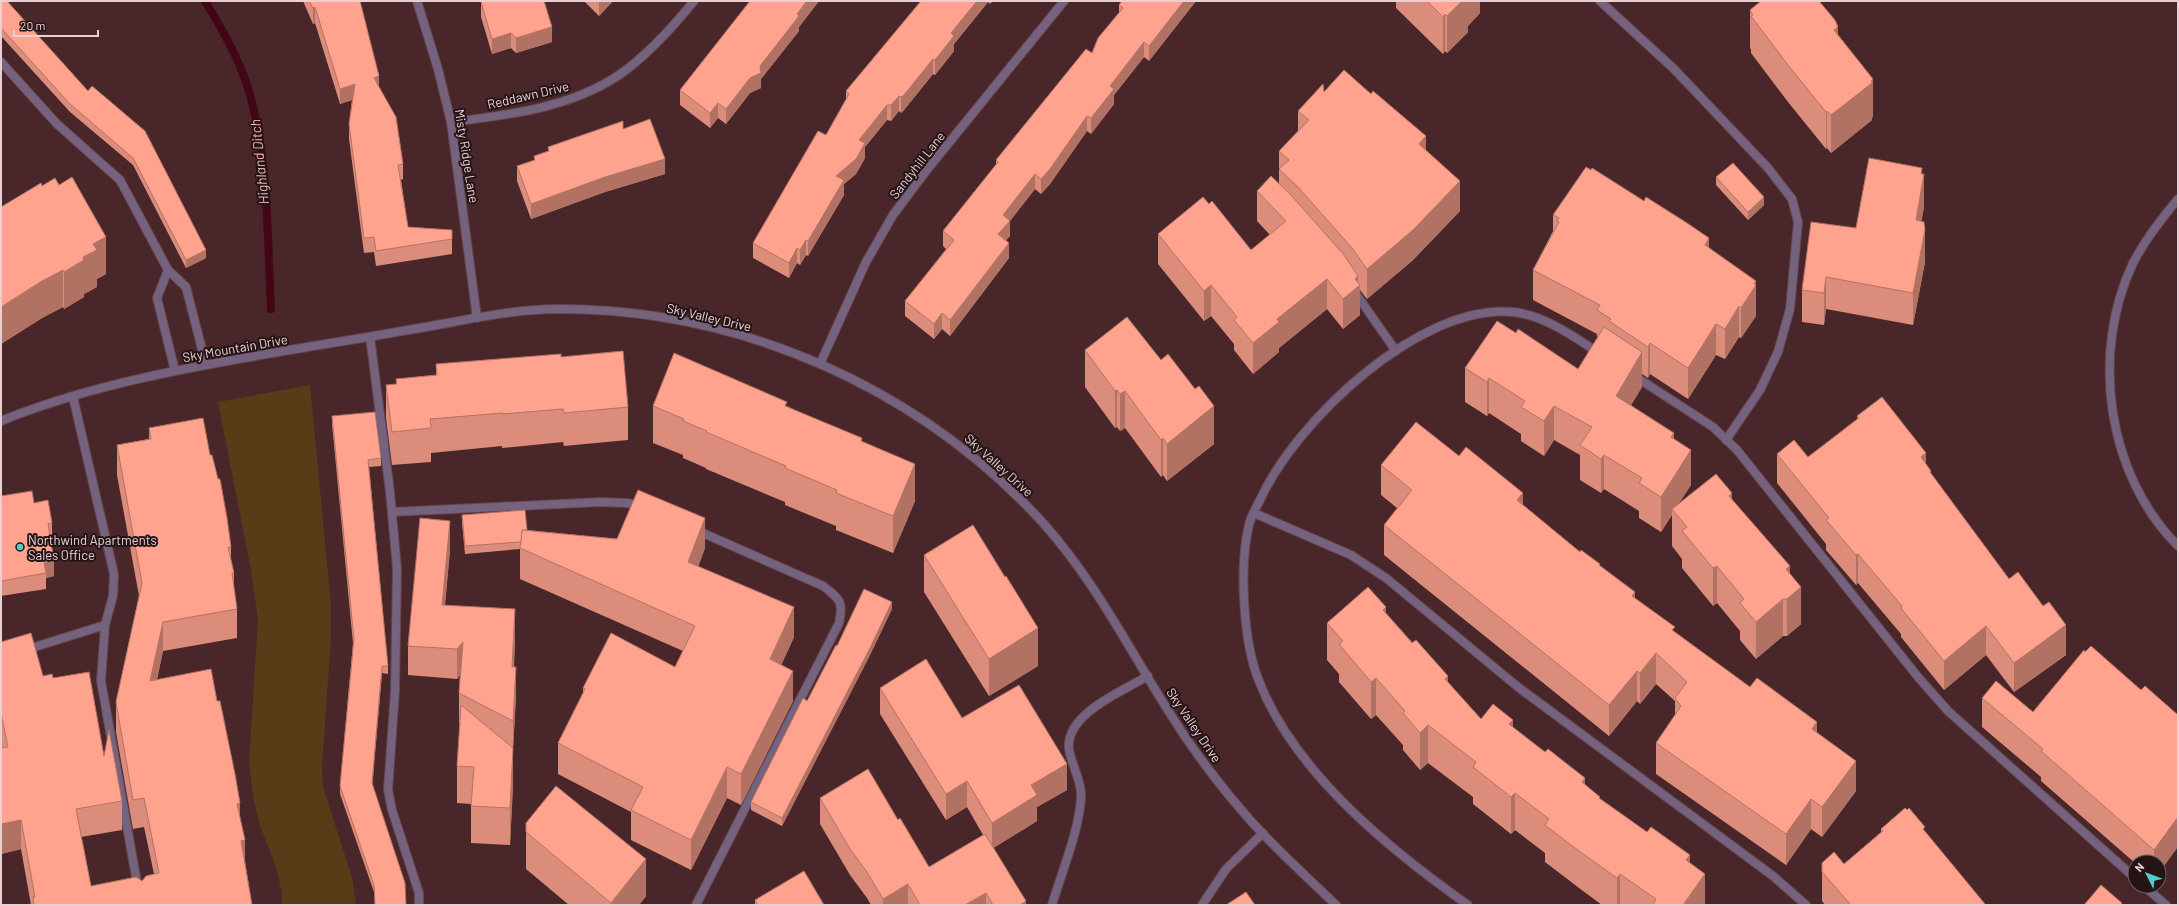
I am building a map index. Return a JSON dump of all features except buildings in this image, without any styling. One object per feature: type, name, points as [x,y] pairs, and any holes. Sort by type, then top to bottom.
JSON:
[{"type":"street","name":"Misty Ridge Lane","points":[[417,1],[438,69],[451,122],[477,318]]},
{"type":"street","name":"Reddawn Drive","points":[[451,122],[519,112],[562,102],[595,88],[619,75],[646,53],[672,28],[694,1]]},
{"type":"street","name":"Sandyhill Lane","points":[[820,364],[866,262],[893,215],[926,171],[1064,1]]},
{"type":"street","points":[[1600,1],[1674,69],[1768,168],[1792,199],[1798,222],[1790,309],[1778,352],[1760,390],[1726,440]]},
{"type":"street","points":[[1,62],[57,124],[120,180],[168,270],[186,287],[206,365]]},
{"type":"street","points":[[2178,199],[2154,227],[2133,264],[2118,306],[2111,346],[2110,388],[2116,434],[2127,471],[2147,508],[2178,546]]},
{"type":"street","points":[[168,270],[157,298],[175,371]]},
{"type":"street","points":[[1348,282],[1396,351]]},
{"type":"street","name":"Sky Valley Drive","points":[[477,318],[558,309],[669,318],[716,328],[781,348],[820,364],[905,407],[965,450],[1015,494],[1047,528],[1081,569],[1109,610],[1148,676],[1194,748],[1250,820],[1336,905]]},
{"type":"street","points":[[1468,905],[1431,879],[1386,842],[1339,796],[1300,753],[1274,716],[1258,679],[1249,643],[1244,597],[1244,559],[1249,524],[1264,490],[1289,450],[1320,415],[1361,377],[1404,345],[1450,322],[1486,313],[1513,312],[1538,318],[1572,335],[1610,360]]},
{"type":"street","name":"Sky Mountain Drive","points":[[1,421],[73,397],[175,371],[477,318]]},
{"type":"street","points":[[370,337],[392,512],[397,569],[397,634],[388,790],[392,810],[419,893],[419,905]]},
{"type":"street","points":[[1623,369],[1713,427],[1758,474],[1918,677],[1948,711],[2127,871]]},
{"type":"street","points":[[73,397],[114,574],[113,596],[106,625],[101,680],[141,905]]},
{"type":"street","points":[[392,512],[601,502],[627,503],[650,510]]},
{"type":"street","points":[[1254,513],[1351,555],[1386,578],[1518,687],[1773,876],[1806,905]]},
{"type":"street","points":[[686,526],[823,586],[838,597],[842,609],[835,630],[696,905]]},
{"type":"street","points":[[16,652],[106,625]]},
{"type":"street","points":[[1052,905],[1079,816],[1081,792],[1069,748],[1071,734],[1078,721],[1088,712],[1148,676]]},
{"type":"street","points":[[1202,905],[1226,869],[1264,834]]},
{"type":"street","points":[[2153,894],[2166,905]]},
{"type":"shaded area","points":[[310,385],[331,604],[331,638],[322,766],[323,787],[352,877],[356,905],[282,905],[282,893],[276,867],[260,826],[253,796],[249,762],[258,620],[251,570],[218,402]]},
{"type":"waterway","name":"Highland Ditch","points":[[205,1],[233,50],[246,82],[254,108],[266,194],[271,309]]},
{"type":"place","name":"Northwind Apartments Sales Office","points":[[20,547]]}]
